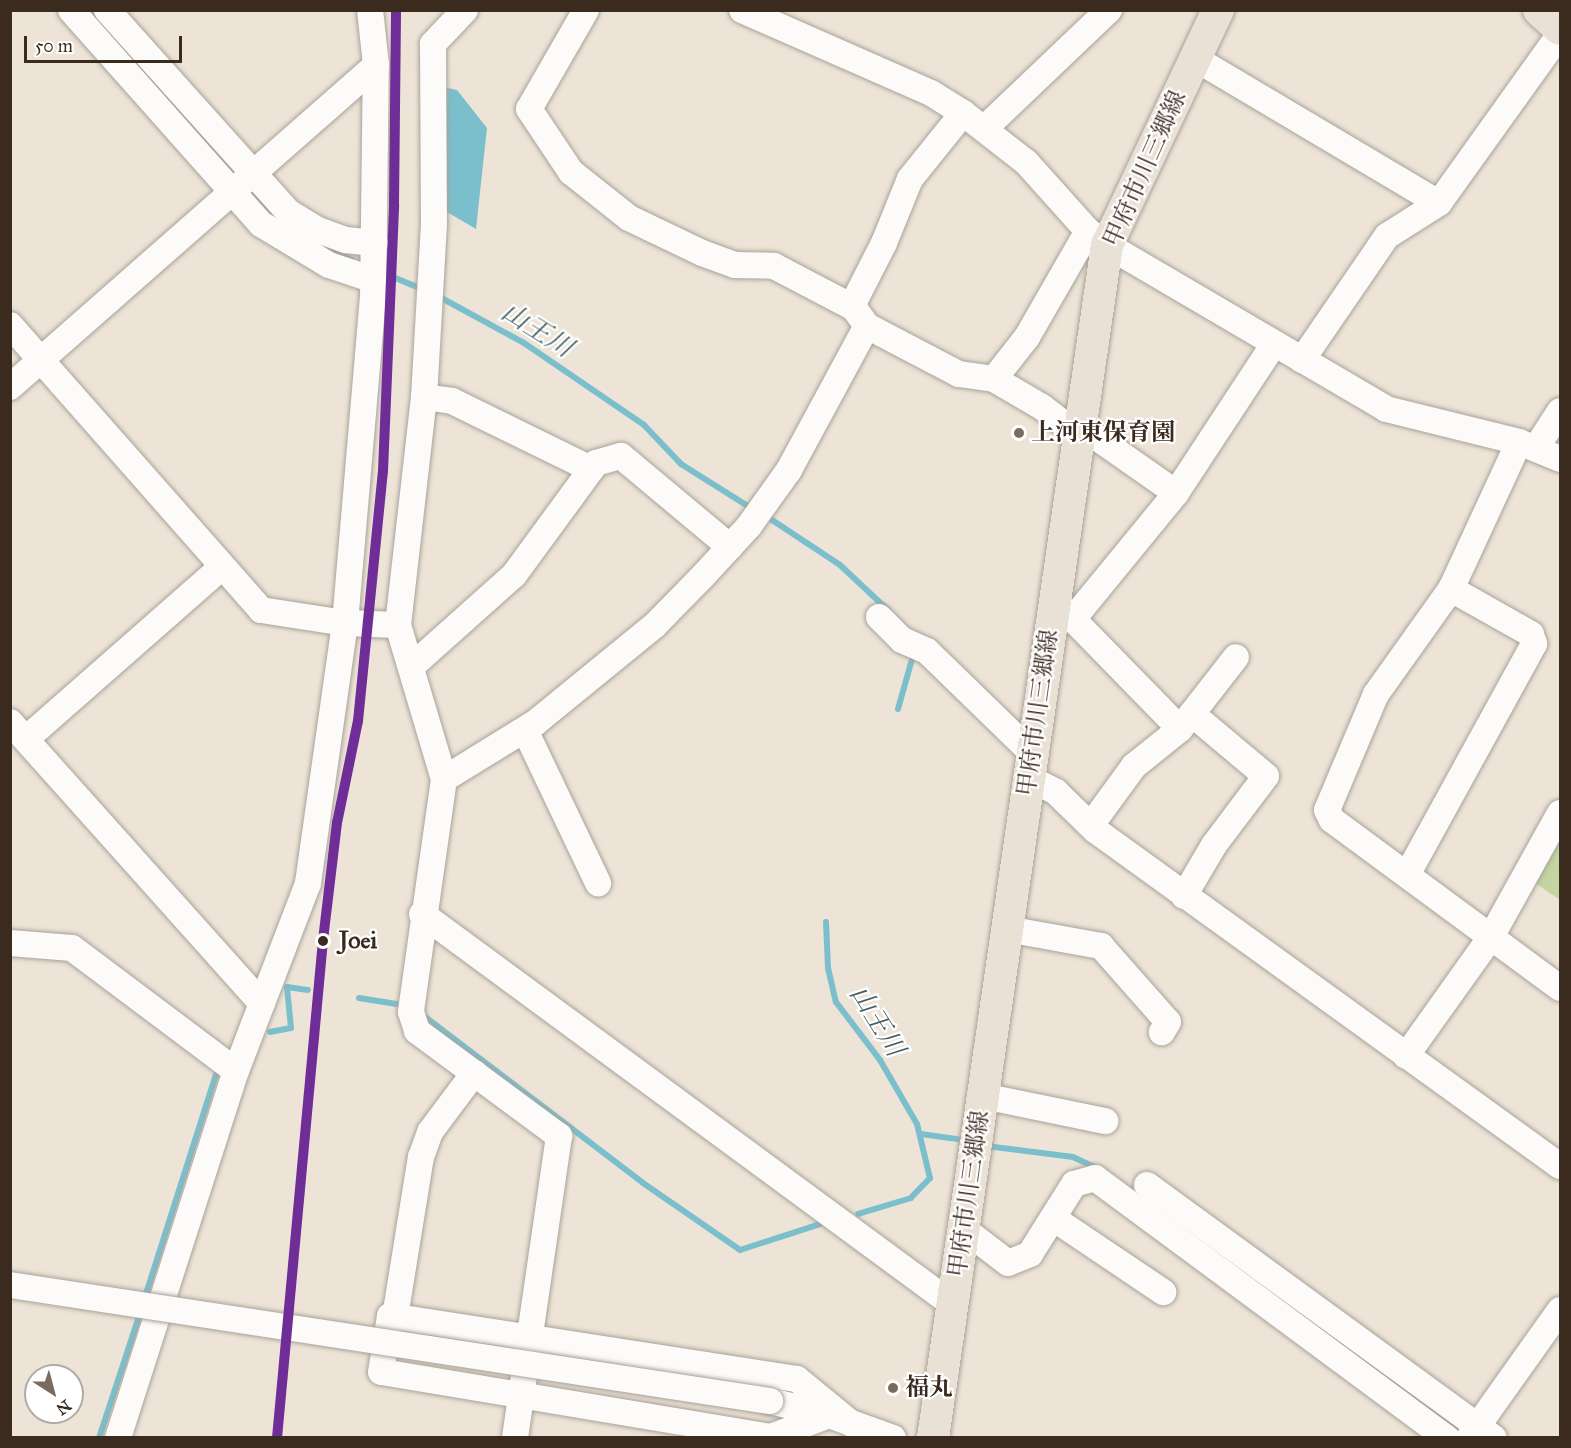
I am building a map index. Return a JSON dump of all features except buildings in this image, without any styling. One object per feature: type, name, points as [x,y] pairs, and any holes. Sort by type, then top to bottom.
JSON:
[{"type":"main road","name":"甲府市川三郷線","points":[[933,1437],[965,1230],[1030,766],[1063,610],[1078,430],[1098,238],[1196,59],[1218,10]]},
{"type":"main road","points":[[1539,10],[1560,28]]},
{"type":"street","points":[[71,10],[261,224],[295,248],[329,265],[374,263]]},
{"type":"street","points":[[107,10],[288,213],[318,230],[346,240],[374,263]]},
{"type":"street","points":[[118,1437],[236,1071],[308,883],[345,623],[374,263],[376,65],[370,10]]},
{"type":"street","points":[[465,10],[433,44],[430,290],[424,398],[398,625],[444,779],[422,914],[411,1012],[417,1031],[560,1136],[515,1437]]},
{"type":"street","points":[[586,10],[529,109],[571,172],[630,218],[692,248],[735,265],[774,266],[959,374],[983,381],[994,379],[1176,493]]},
{"type":"street","points":[[742,10],[931,93],[986,127],[1026,162],[1098,238],[1386,409],[1528,445],[1560,459]]},
{"type":"street","points":[[986,127],[1109,10]]},
{"type":"street","points":[[1302,360],[1387,236],[1439,203],[1560,34]]},
{"type":"street","points":[[1196,59],[1439,203]]},
{"type":"street","points":[[10,387],[376,65]]},
{"type":"street","points":[[444,779],[525,730],[654,626],[730,547],[765,506],[789,470],[861,317],[910,179],[963,113]]},
{"type":"street","points":[[994,379],[1098,238]]},
{"type":"street","points":[[10,325],[261,610],[345,623],[398,625]]},
{"type":"street","points":[[1184,896],[1215,845],[1266,776],[1186,722],[1063,610],[1176,493],[1274,344]]},
{"type":"street","points":[[424,398],[452,401],[591,469]]},
{"type":"street","points":[[1560,411],[1528,445],[1451,590],[1376,694],[1327,810],[1332,820],[1560,988]]},
{"type":"street","points":[[411,667],[514,575],[596,463],[621,456],[730,547]]},
{"type":"street","points":[[222,567],[18,730],[262,1004]]},
{"type":"street","points":[[1407,875],[1534,644],[1531,634],[1451,590]]},
{"type":"street","points":[[879,617],[915,645],[1030,766],[1091,825],[1184,896],[1560,1166]]},
{"type":"street","points":[[1091,825],[1134,766],[1186,722],[1236,657]]},
{"type":"street","points":[[525,730],[598,883]]},
{"type":"street","points":[[1406,1056],[1491,937],[1560,813]]},
{"type":"street","points":[[422,914],[952,1304]]},
{"type":"street","points":[[1007,929],[1101,946],[1168,1022],[1162,1032]]},
{"type":"street","points":[[10,943],[72,948],[236,1071]]},
{"type":"street","points":[[395,1317],[421,1156],[430,1132],[474,1073]]},
{"type":"street","points":[[983,1096],[1105,1121]]},
{"type":"street","points":[[965,1230],[1008,1263],[1030,1254],[1074,1184],[1095,1178],[1447,1437]]},
{"type":"street","points":[[1147,1185],[1480,1433],[1560,1310]]},
{"type":"street","points":[[1053,1218],[1163,1292]]},
{"type":"street","points":[[10,1285],[770,1401],[841,1420],[892,1437]]},
{"type":"street","points":[[390,1316],[531,1335],[797,1380],[841,1420],[771,1437],[381,1372],[390,1316]]},
{"type":"green space","points":[[1560,812],[1560,900],[1525,876]]},
{"type":"water","points":[[443,87],[457,90],[487,128],[476,229],[447,212]]},
{"type":"waterway","name":"山王川","points":[[322,248],[352,260]]},
{"type":"waterway","name":"山王川","points":[[381,272],[424,290]]},
{"type":"waterway","name":"山王川","points":[[436,295],[524,343],[644,425],[681,464],[754,510]]},
{"type":"waterway","name":"山王川","points":[[763,514],[840,565],[888,610]]},
{"type":"waterway","name":"山王川","points":[[898,709],[914,652]]},
{"type":"waterway","name":"山王川","points":[[826,922],[828,968],[836,1002],[880,1060],[917,1124],[930,1178],[911,1198],[858,1214]]},
{"type":"waterway","points":[[270,1032],[291,1028],[287,987],[308,990]]},
{"type":"waterway","points":[[359,998],[397,1004]]},
{"type":"waterway","points":[[420,1013],[643,1183],[740,1250],[820,1224]]},
{"type":"waterway","points":[[144,1300],[216,1075]]},
{"type":"waterway","points":[[921,1134],[958,1139]]},
{"type":"waterway","points":[[986,1146],[1073,1157],[1097,1168]]},
{"type":"waterway","points":[[99,1438],[141,1310]]},
{"type":"waterway","points":[[1428,1408],[1455,1427]]},
{"type":"transit line","points":[[277,1438],[323,940],[337,823],[358,721],[383,471],[394,204],[396,10]]},
{"type":"place","name":"上河東保育園","points":[[1019,433]]},
{"type":"place","name":"Joei","points":[[323,941]]},
{"type":"place","name":"福丸","points":[[893,1388]]}]
